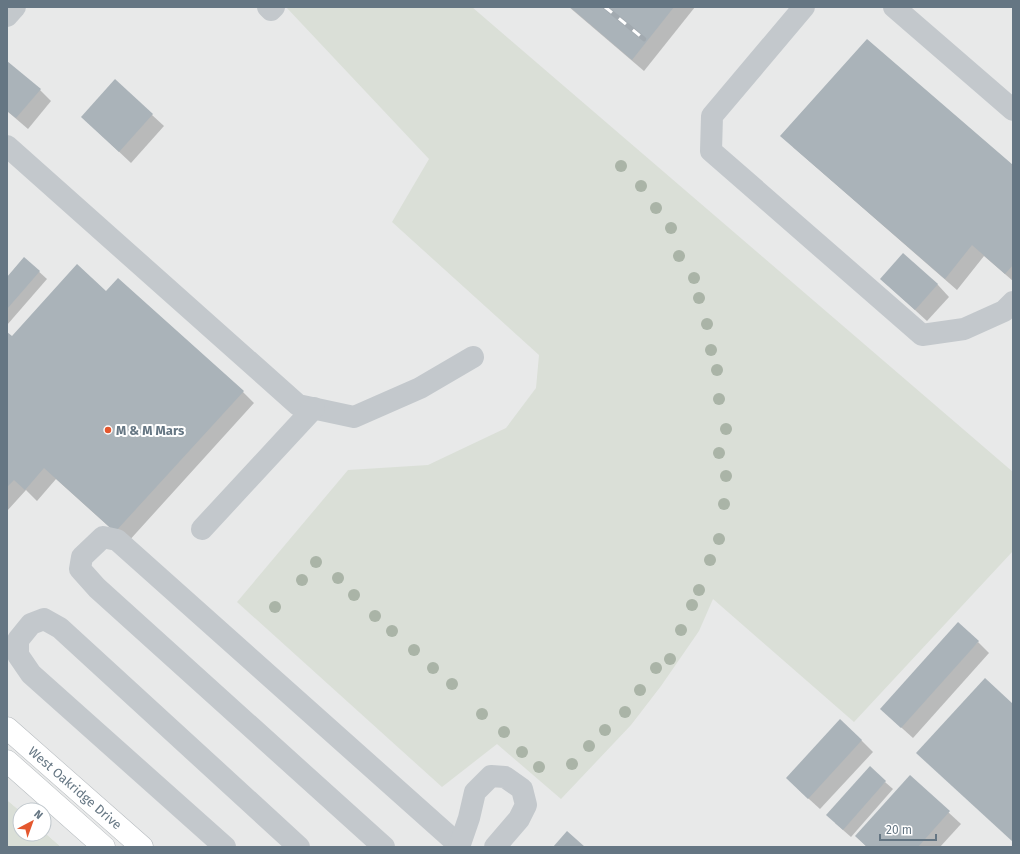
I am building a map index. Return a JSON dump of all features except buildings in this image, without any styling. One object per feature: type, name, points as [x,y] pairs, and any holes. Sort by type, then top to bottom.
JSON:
[{"type":"main road","name":"West Oakridge Drive","points":[[7,728],[142,847]]},
{"type":"main road","name":"West Oakridge Drive","points":[[7,761],[104,847]]},
{"type":"lane","points":[[7,16],[15,7]]},
{"type":"lane","points":[[268,7],[271,10],[274,7]]},
{"type":"lane","points":[[804,7],[712,116],[711,151],[922,335],[964,329],[1004,312],[1013,302]]},
{"type":"lane","points":[[894,7],[1013,110]]},
{"type":"lane","points":[[7,146],[298,404],[354,417],[420,388],[473,357]]},
{"type":"lane","points":[[202,529],[314,408]]},
{"type":"lane","points":[[384,847],[97,588],[80,569],[82,557],[103,537],[117,540],[460,847],[475,792],[491,776],[505,777],[522,789],[526,805],[519,819],[495,847]]},
{"type":"lane","points":[[224,847],[31,674],[18,655],[18,640],[31,624],[44,619],[60,628],[298,847]]},
{"type":"shaded area","points":[[7,7],[1013,7],[1013,847],[61,847],[52,839],[52,802],[12,802],[12,804],[7,800]]},
{"type":"shaded area","points":[[286,7],[472,7],[1013,472],[1013,551],[854,722],[713,599],[699,631],[661,686],[631,725],[561,799],[497,744],[442,787],[237,602],[348,470],[428,465],[506,428],[536,388],[539,355],[392,222],[429,159]]},
{"type":"shaded area","points":[[7,800],[12,804],[12,842],[52,842],[52,839],[61,847],[7,847]]},
{"type":"railway","points":[[605,7],[644,39]]},
{"type":"place","name":"M & M Mars","points":[[108,430]]}]
